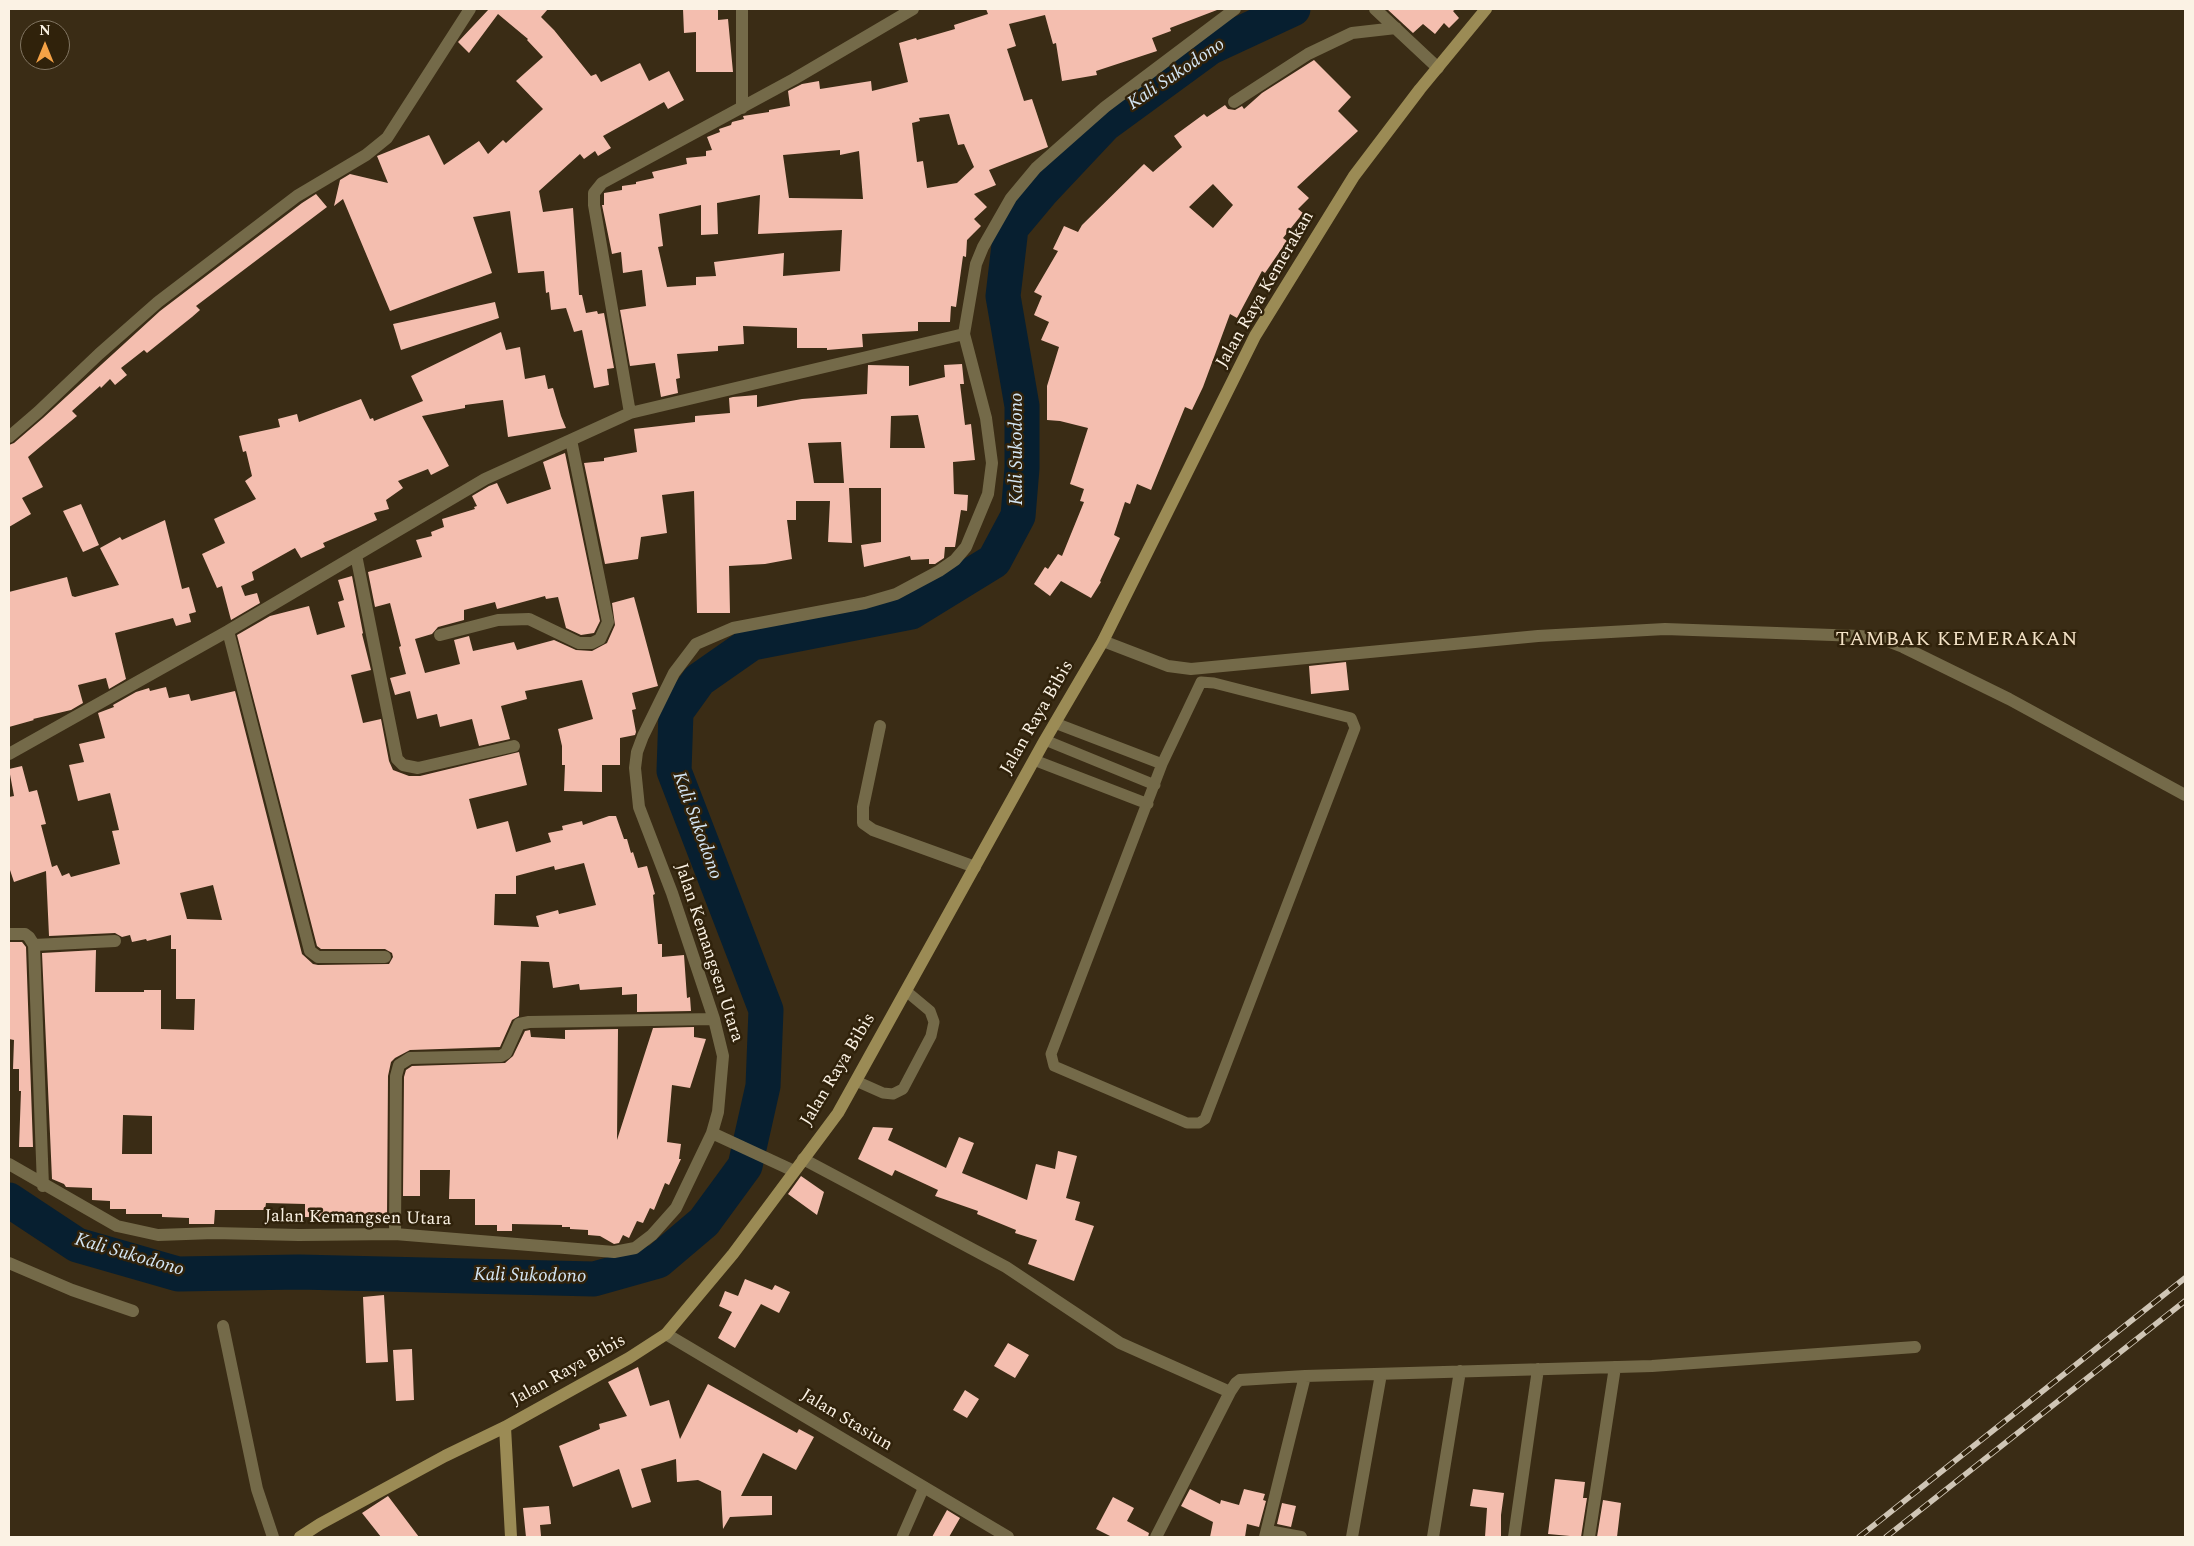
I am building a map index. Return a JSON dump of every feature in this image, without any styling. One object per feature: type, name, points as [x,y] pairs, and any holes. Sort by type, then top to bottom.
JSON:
[{"type":"main road","name":"Jalan Raya Kemerakan","points":[[1103,641],[1255,336],[1354,176],[1486,9]]},
{"type":"main road","name":"Jalan Raya Bibis","points":[[303,1537],[629,1358],[666,1334],[733,1254],[838,1113],[1045,740],[1103,641]]},
{"type":"main road","points":[[505,1427],[511,1537]]},
{"type":"street","points":[[9,437],[158,302],[297,196],[366,155],[387,138],[470,9]]},
{"type":"street","points":[[742,9],[742,108]]},
{"type":"street","points":[[630,414],[594,205],[594,193],[602,183],[742,108],[913,9]]},
{"type":"street","points":[[9,754],[228,631],[485,479],[630,414],[964,334],[976,264],[983,247],[1011,198],[1036,168],[1105,107],[1235,9]]},
{"type":"street","points":[[1375,9],[1438,68]]},
{"type":"street","points":[[1234,102],[1308,54],[1352,32],[1396,28]]},
{"type":"street","name":"Jalan Kemangsen Utara","points":[[9,1164],[43,1186],[117,1226],[158,1235],[214,1233],[299,1235],[395,1234],[614,1252],[635,1248],[652,1235],[676,1208],[717,1135],[723,1056],[714,1019],[672,893],[639,806],[635,768],[637,752],[674,673],[696,644],[733,628],[865,603],[896,594],[939,571],[955,560],[966,547],[988,494],[992,463],[991,444],[978,383],[964,334]]},
{"type":"street","points":[[440,635],[498,620],[529,619],[579,643],[592,643],[600,639],[608,622],[571,440]]},
{"type":"street","points":[[356,555],[397,759],[403,765],[418,768],[514,746]]},
{"type":"street","points":[[1103,641],[1168,666],[1192,669],[1538,636],[1665,629],[1860,636],[1882,639],[1903,647],[2009,699],[2185,795]]},
{"type":"street","points":[[228,631],[310,951],[318,957],[385,957]]},
{"type":"street","points":[[880,726],[863,808],[863,823],[872,830],[974,867]]},
{"type":"street","points":[[9,934],[25,934],[34,945],[43,1186]]},
{"type":"street","points":[[34,945],[115,941]]},
{"type":"street","points":[[395,1234],[396,1076],[399,1065],[410,1058],[501,1056],[506,1053],[519,1024],[529,1022],[714,1019]]},
{"type":"street","points":[[717,1135],[794,1171]]},
{"type":"street","points":[[803,1160],[1006,1267],[1120,1343],[1230,1392]]},
{"type":"street","points":[[9,1263],[72,1290],[133,1311]]},
{"type":"street","points":[[223,1326],[257,1488],[273,1537]]},
{"type":"street","name":"Jalan Stasiun","points":[[666,1334],[1008,1537]]},
{"type":"street","points":[[1156,1537],[1230,1392],[1240,1380],[1305,1376],[1615,1367],[1916,1347]]},
{"type":"street","points":[[1590,1537],[1615,1367]]},
{"type":"street","points":[[1514,1537],[1538,1369]]},
{"type":"street","points":[[1432,1537],[1460,1371]]},
{"type":"street","points":[[1352,1537],[1381,1374]]},
{"type":"street","points":[[1301,1537],[1267,1534],[1305,1376]]},
{"type":"lane","points":[[1201,682],[1214,683],[1351,718],[1355,728],[1204,1119],[1199,1123],[1187,1123],[1054,1066],[1051,1054],[1162,764],[1201,682]]},
{"type":"lane","points":[[1055,723],[1162,764]]},
{"type":"lane","points":[[1045,740],[1155,784]]},
{"type":"lane","points":[[1034,760],[1148,804]]},
{"type":"lane","points":[[856,1080],[883,1093],[893,1094],[903,1089],[931,1036],[934,1022],[930,1011],[906,991]]},
{"type":"lane","points":[[902,1537],[924,1487]]},
{"type":"building","points":[[489,9],[548,9],[541,17],[554,30],[591,76],[596,74],[601,82],[640,63],[649,81],[669,71],[684,100],[668,109],[664,102],[603,136],[611,148],[598,156],[595,151],[584,159],[580,154],[539,191],[543,212],[573,208],[579,295],[582,295],[586,313],[597,311],[598,314],[604,313],[614,368],[607,369],[609,385],[594,388],[582,330],[574,332],[566,308],[551,310],[549,292],[546,293],[544,271],[518,273],[510,211],[473,217],[492,273],[390,311],[343,199],[334,206],[340,180],[350,174],[388,183],[377,156],[429,135],[444,165],[479,141],[488,154],[503,140],[506,143],[543,109],[516,81],[543,57],[528,39],[498,14],[469,53],[458,42]]},
{"type":"building","points":[[683,9],[718,9],[718,20],[728,19],[733,72],[696,72],[696,32],[684,33]]},
{"type":"building","points":[[986,9],[1217,10],[1170,28],[1171,31],[1152,38],[1157,51],[1096,71],[1097,75],[1062,81],[1056,43],[1053,44],[1045,15],[1009,24],[1016,46],[1007,49],[1024,101],[1032,99],[1048,147],[989,170],[996,185],[974,194],[987,207],[974,219],[981,226],[967,240],[966,257],[963,256],[956,307],[951,306],[950,322],[918,322],[918,331],[862,334],[863,347],[827,350],[827,348],[797,348],[797,328],[743,326],[744,344],[718,346],[718,351],[677,354],[680,378],[676,379],[678,393],[661,397],[655,363],[630,366],[620,310],[646,306],[642,270],[623,273],[621,252],[612,254],[602,205],[604,205],[604,193],[622,190],[622,186],[654,178],[652,172],[687,164],[686,158],[706,156],[706,151],[712,150],[707,137],[720,132],[719,129],[731,125],[732,122],[744,119],[743,116],[790,106],[788,91],[802,84],[819,81],[820,89],[871,81],[872,91],[908,82],[899,43],[955,29],[954,25],[988,14]],"holes":[[[949,114],[958,145],[964,144],[974,167],[957,183],[927,188],[923,161],[917,162],[912,123],[920,121],[919,118]],[[840,150],[840,155],[859,151],[863,199],[789,198],[783,155]],[[760,195],[758,234],[842,230],[840,271],[783,276],[784,253],[714,262],[716,276],[696,277],[696,285],[667,287],[658,247],[663,246],[659,214],[701,205],[701,235],[718,234],[717,203]]]},
{"type":"building","points":[[1387,9],[1456,9],[1453,11],[1459,18],[1449,28],[1444,23],[1435,34],[1423,24],[1413,33]]},
{"type":"building","points":[[1314,60],[1351,97],[1338,111],[1358,131],[1297,187],[1309,198],[1298,209],[1303,213],[1283,238],[1287,241],[1265,273],[1262,271],[1237,318],[1230,314],[1203,387],[1192,410],[1185,407],[1151,490],[1137,484],[1130,504],[1125,502],[1114,535],[1120,538],[1101,582],[1091,598],[1061,581],[1050,596],[1034,584],[1045,567],[1048,569],[1058,554],[1062,556],[1084,502],[1080,501],[1084,489],[1070,484],[1088,428],[1060,421],[1047,420],[1047,386],[1059,347],[1041,340],[1049,322],[1034,315],[1042,296],[1034,292],[1058,251],[1053,249],[1064,226],[1078,232],[1082,225],[1144,164],[1153,172],[1182,147],[1174,136],[1204,114],[1207,117],[1225,105],[1228,109],[1235,110],[1242,106],[1244,109],[1262,93]],"holes":[[[1213,184],[1233,205],[1213,228],[1189,207]]]},
{"type":"building","points":[[316,194],[327,207],[196,306],[200,310],[147,353],[144,350],[121,368],[127,375],[115,385],[110,379],[101,388],[100,386],[72,411],[77,416],[28,457],[43,487],[22,498],[31,514],[9,527],[9,445],[14,443],[43,418],[160,311]]},
{"type":"building","points":[[495,302],[499,318],[401,350],[393,324]]},
{"type":"building","points":[[501,332],[506,350],[520,347],[525,379],[545,375],[548,389],[553,388],[566,428],[508,437],[503,400],[465,405],[465,408],[422,416],[449,466],[431,475],[428,469],[398,481],[403,488],[386,500],[389,509],[374,513],[377,520],[323,543],[325,547],[301,558],[295,548],[252,572],[254,580],[241,586],[245,596],[257,593],[260,603],[231,620],[222,586],[217,588],[202,554],[225,543],[214,519],[256,499],[245,481],[252,476],[246,451],[243,452],[239,436],[280,427],[278,419],[297,414],[299,422],[361,399],[370,419],[373,418],[374,421],[423,401],[411,376]]},
{"type":"building","points":[[962,364],[964,384],[960,384],[965,425],[971,424],[975,460],[953,462],[954,494],[968,495],[967,511],[961,510],[955,547],[945,547],[944,558],[935,564],[929,564],[929,559],[911,560],[910,556],[864,567],[861,545],[881,542],[881,488],[849,488],[852,543],[828,542],[830,501],[796,501],[796,520],[787,520],[792,559],[765,564],[729,566],[730,613],[697,613],[694,491],[662,495],[667,533],[641,537],[638,559],[605,564],[584,463],[604,461],[604,458],[637,452],[634,429],[695,422],[695,416],[730,413],[729,398],[733,397],[757,395],[757,407],[802,399],[867,394],[868,365],[909,366],[909,386],[945,377],[944,365]],"holes":[[[918,415],[925,448],[890,448],[891,416]],[[841,442],[844,483],[814,483],[808,443]]]},
{"type":"building","points":[[565,453],[600,621],[594,633],[581,635],[566,628],[558,597],[546,599],[545,596],[497,609],[495,602],[464,610],[464,620],[438,627],[432,634],[415,639],[425,673],[460,664],[454,640],[469,636],[473,651],[514,642],[517,650],[554,640],[576,650],[592,651],[607,643],[615,625],[612,603],[634,597],[658,686],[632,693],[636,709],[632,710],[636,732],[635,735],[620,738],[620,765],[602,765],[602,792],[564,791],[565,765],[562,765],[562,746],[558,729],[593,719],[582,680],[525,691],[527,699],[501,706],[510,739],[479,746],[472,719],[440,727],[437,714],[417,719],[410,691],[395,695],[390,678],[406,674],[399,647],[401,646],[390,603],[375,607],[368,572],[422,557],[416,540],[432,536],[431,532],[444,527],[442,519],[475,509],[474,507],[477,506],[472,496],[489,486],[497,483],[507,504],[551,489],[543,462]]},
{"type":"building","points":[[81,504],[99,545],[83,552],[63,511]]},
{"type":"building","points":[[165,520],[182,589],[189,587],[196,612],[189,614],[191,622],[176,626],[173,618],[115,633],[126,679],[109,689],[106,678],[78,685],[83,703],[71,710],[9,727],[9,592],[67,577],[72,596],[75,597],[119,585],[100,548],[120,537],[122,540]]},
{"type":"building","points":[[352,576],[362,634],[371,670],[351,675],[363,723],[381,719],[389,761],[393,770],[409,776],[420,776],[519,752],[527,785],[469,799],[477,829],[508,821],[516,852],[551,842],[548,833],[563,830],[562,826],[582,821],[583,825],[609,816],[616,816],[624,839],[627,839],[631,853],[633,852],[638,868],[647,866],[655,894],[653,895],[658,944],[662,944],[662,957],[684,955],[687,998],[690,997],[691,1011],[637,1012],[637,994],[622,995],[622,987],[580,990],[579,984],[553,988],[549,962],[521,961],[519,1016],[512,1020],[500,1047],[410,1050],[391,1062],[388,1076],[387,1215],[384,1215],[384,1218],[305,1217],[305,1204],[266,1203],[265,1210],[215,1210],[214,1224],[189,1224],[189,1218],[162,1217],[162,1214],[126,1214],[126,1209],[110,1209],[110,1201],[92,1200],[92,1188],[66,1187],[64,1184],[52,1179],[42,953],[96,950],[95,992],[161,990],[161,1029],[194,1030],[195,999],[176,999],[176,949],[171,949],[171,935],[147,941],[146,939],[132,942],[130,935],[122,937],[115,933],[49,936],[46,871],[14,882],[9,867],[9,797],[14,796],[9,769],[22,766],[29,792],[37,790],[46,824],[41,825],[52,867],[57,865],[62,876],[69,873],[71,877],[120,864],[112,831],[119,830],[110,793],[78,801],[69,765],[84,762],[79,744],[105,738],[98,713],[114,707],[113,705],[136,692],[149,688],[150,691],[166,687],[169,698],[189,694],[191,701],[235,691],[302,954],[313,964],[318,965],[389,964],[393,957],[392,953],[385,949],[321,949],[317,946],[237,635],[270,616],[309,606],[317,635],[345,627],[338,602],[344,600],[338,580]],"holes":[[[584,863],[596,905],[559,914],[558,910],[536,916],[539,927],[494,925],[495,894],[516,894],[516,876],[554,866],[555,870]],[[213,885],[222,920],[187,919],[180,893]],[[123,1115],[152,1116],[152,1154],[122,1154]]]},
{"type":"building","points":[[1346,662],[1349,690],[1311,694],[1309,666]]},
{"type":"building","points":[[9,942],[22,942],[26,947],[33,1147],[19,1147],[21,1091],[19,1091],[19,1069],[13,1069],[14,1040],[9,1039]]},
{"type":"building","points":[[694,1027],[694,1037],[706,1039],[690,1088],[672,1085],[667,1142],[681,1144],[679,1159],[681,1159],[669,1185],[665,1183],[654,1210],[650,1208],[643,1223],[637,1221],[629,1238],[623,1235],[619,1243],[614,1244],[600,1236],[588,1235],[588,1230],[570,1229],[570,1227],[562,1227],[562,1225],[512,1224],[512,1231],[497,1231],[497,1225],[475,1225],[475,1199],[449,1199],[450,1170],[420,1170],[420,1196],[403,1196],[404,1077],[406,1070],[412,1066],[505,1063],[513,1056],[525,1031],[530,1030],[531,1037],[565,1039],[565,1030],[618,1029],[617,1140],[653,1028]]},
{"type":"building","points":[[873,1127],[893,1128],[888,1140],[946,1168],[959,1137],[974,1143],[962,1173],[1027,1200],[1036,1164],[1055,1169],[1058,1151],[1077,1156],[1066,1198],[1080,1202],[1075,1220],[1094,1226],[1074,1281],[1028,1264],[1037,1240],[1015,1233],[1016,1230],[977,1214],[978,1211],[935,1196],[938,1190],[895,1170],[892,1176],[858,1159]]},
{"type":"building","points":[[801,1176],[824,1192],[817,1215],[788,1194]]},
{"type":"building","points":[[745,1279],[772,1290],[775,1285],[790,1292],[779,1313],[761,1304],[735,1348],[718,1338],[732,1312],[719,1306],[725,1291],[738,1296]]},
{"type":"building","points":[[384,1295],[388,1362],[366,1363],[363,1297]]},
{"type":"building","points":[[1008,1343],[1029,1355],[1015,1378],[994,1366]]},
{"type":"building","points":[[412,1349],[414,1400],[396,1401],[393,1350]]},
{"type":"building","points":[[638,1367],[650,1406],[669,1400],[680,1439],[708,1384],[797,1433],[799,1429],[814,1437],[796,1470],[763,1453],[741,1496],[772,1496],[772,1515],[730,1517],[723,1529],[721,1491],[698,1480],[677,1482],[676,1459],[641,1469],[651,1502],[632,1508],[619,1469],[573,1487],[559,1446],[600,1429],[599,1424],[627,1416],[608,1382]]},
{"type":"building","points":[[965,1390],[979,1399],[967,1418],[953,1410]]},
{"type":"building","points":[[1555,1479],[1585,1482],[1583,1498],[1587,1498],[1581,1537],[1548,1534]]},
{"type":"building","points":[[1190,1489],[1220,1504],[1221,1500],[1239,1505],[1244,1489],[1265,1494],[1263,1500],[1266,1501],[1259,1527],[1247,1524],[1245,1537],[1210,1537],[1213,1522],[1181,1506]]},
{"type":"building","points":[[1473,1489],[1504,1493],[1501,1537],[1485,1537],[1487,1508],[1470,1506]]},
{"type":"building","points":[[388,1496],[419,1537],[381,1537],[362,1513]]},
{"type":"building","points":[[1113,1497],[1134,1508],[1127,1521],[1149,1533],[1148,1537],[1112,1537],[1096,1529]]},
{"type":"building","points":[[1603,1500],[1621,1503],[1617,1537],[1597,1537]]},
{"type":"building","points":[[1282,1503],[1296,1506],[1291,1527],[1277,1524]]},
{"type":"building","points":[[549,1506],[551,1524],[540,1525],[541,1536],[526,1537],[523,1508]]},
{"type":"building","points":[[947,1510],[960,1518],[949,1537],[932,1537]]},
{"type":"waterway","name":"Kali Sukodono","points":[[9,1200],[77,1245],[178,1274],[299,1272],[594,1279],[658,1261],[704,1222],[745,1166],[763,1086],[766,1010],[674,771],[676,712],[699,680],[752,643],[911,612],[994,561],[1018,516],[1022,468],[1022,406],[1003,296],[1011,228],[1042,191],[1105,124],[1209,48],[1293,9]]},
{"type":"railway","points":[[1859,1537],[2185,1278]]},
{"type":"railway","points":[[1886,1537],[2185,1301]]},
{"type":"district","name":"TAMBAK KEMERAKAN","points":[[1957,641]]}]
